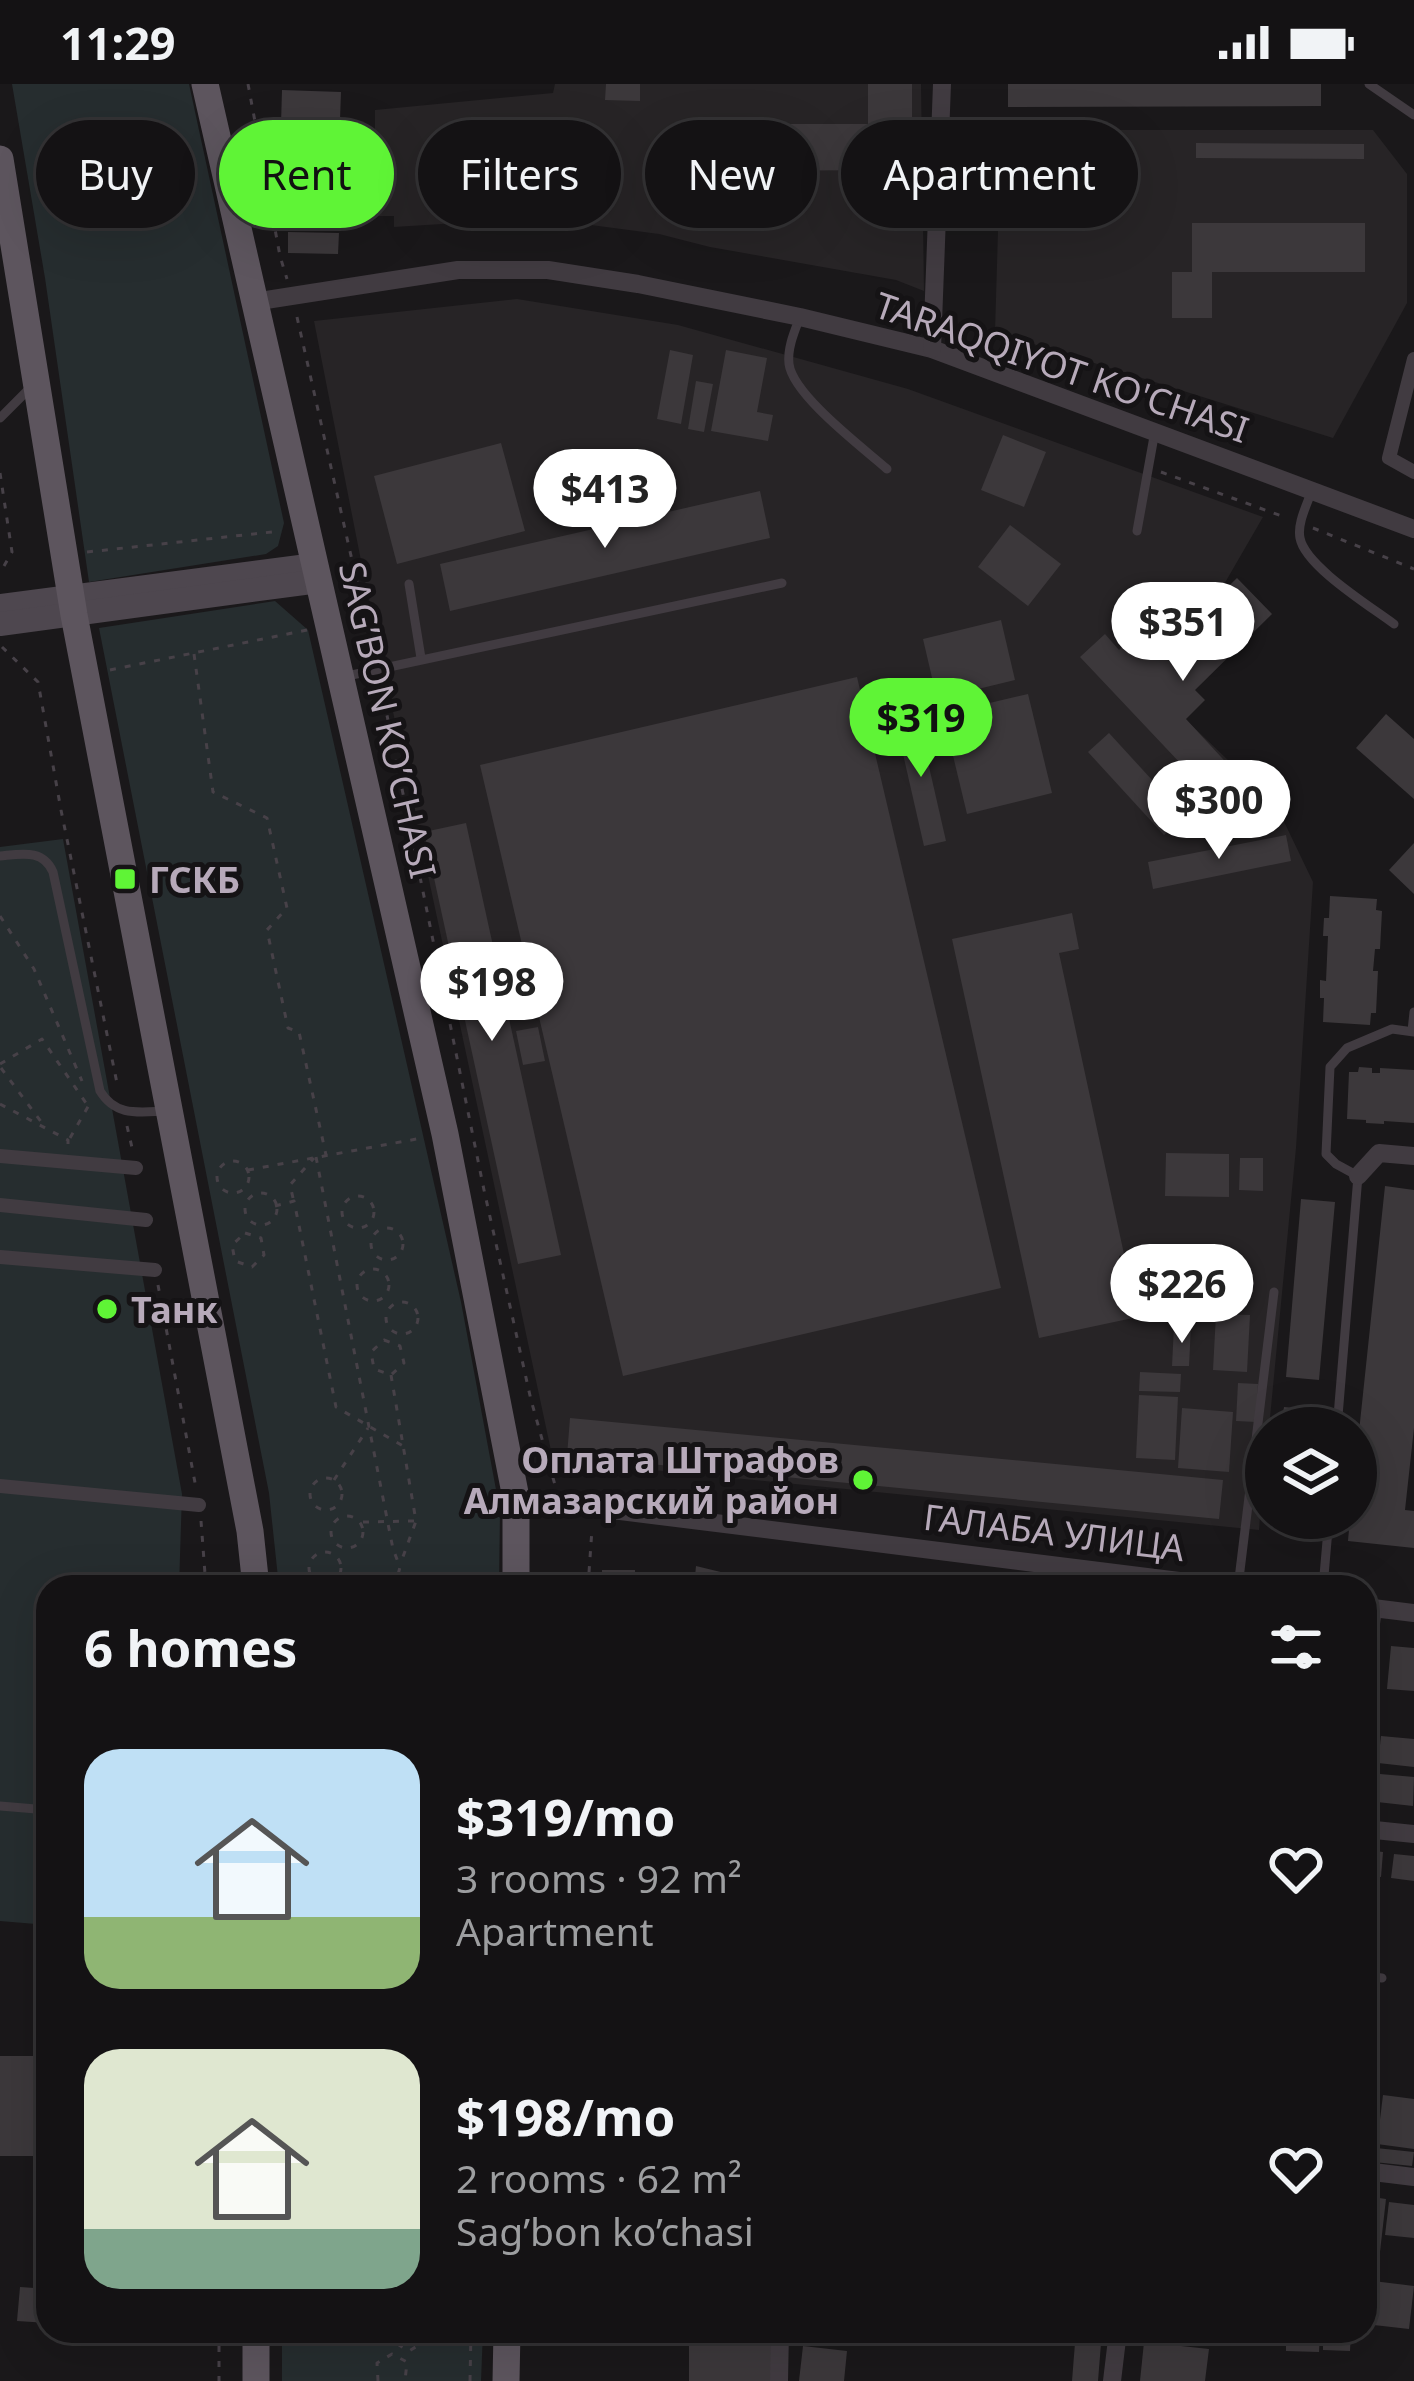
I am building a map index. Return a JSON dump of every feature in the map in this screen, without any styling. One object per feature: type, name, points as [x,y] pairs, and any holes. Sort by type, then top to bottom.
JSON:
[{"type":"main road","name":"SAG’BON KO’CHASI","points":[[205,84],[445,1134],[516,1498],[516,1575]]},
{"type":"main road","points":[[0,159],[9,267],[36,382],[72,606],[255,1575]]},
{"type":"main road","points":[[0,606],[72,606],[317,573]]},
{"type":"main road","points":[[1,635],[72,606]]},
{"type":"main road","points":[[256,2343],[256,2381]]},
{"type":"main road","points":[[506,2381],[507,2343]]},
{"type":"street","points":[[932,349],[942,84]]},
{"type":"street","name":"TARAQQIYOT KO'CHASI","points":[[253,302],[458,270],[518,268],[608,279],[932,349],[1414,529]]},
{"type":"street","points":[[1414,359],[1388,458],[1414,472]]},
{"type":"street","points":[[1358,1176],[1379,1154],[1414,1156]]},
{"type":"street","points":[[0,1156],[136,1168]]},
{"type":"street","points":[[0,1205],[146,1220]]},
{"type":"street","points":[[0,1257],[155,1270]]},
{"type":"street","points":[[0,1486],[199,1505]]},
{"type":"street","name":"ГАЛАБА УЛИЦА","points":[[516,1498],[1131,1575]]},
{"type":"street","points":[[1377,1608],[1414,1612]]},
{"type":"street","points":[[1377,1829],[1414,1834]]},
{"type":"street","points":[[1377,2172],[1414,2177]]},
{"type":"street","points":[[779,2381],[780,2343]]},
{"type":"street","points":[[1112,2381],[1117,2343]]},
{"type":"lane","points":[[1369,84],[1414,115]]},
{"type":"lane","points":[[800,317],[789,365],[808,399],[887,469]]},
{"type":"lane","points":[[0,418],[36,382]]},
{"type":"lane","points":[[1138,531],[1155,431]]},
{"type":"lane","points":[[1312,490],[1300,523],[1300,540],[1309,558],[1394,625]]},
{"type":"lane","points":[[341,677],[782,583]]},
{"type":"lane","points":[[409,584],[421,658]]},
{"type":"lane","points":[[0,856],[38,855],[53,872],[106,1102],[124,1112],[169,1111]]},
{"type":"lane","points":[[1338,1407],[1358,1176],[1326,1154],[1330,1067],[1347,1048],[1392,1029],[1413,1032],[1414,1012]]},
{"type":"lane","points":[[1239,1575],[1274,1292]]},
{"type":"lane","points":[[1324,1575],[1327,1539]]},
{"type":"lane","points":[[0,1806],[36,1809]]},
{"type":"lane","points":[[1377,1977],[1382,1978]]},
{"type":"path","points":[[248,84],[280,256],[377,669],[484,1190],[531,1400],[560,1504]]},
{"type":"path","points":[[1148,467],[1414,569]]},
{"type":"path","points":[[0,473],[12,552],[0,573]]},
{"type":"path","points":[[85,552],[280,531]]},
{"type":"path","points":[[106,670],[308,630]]},
{"type":"path","points":[[1,635],[38,682],[136,1168]]},
{"type":"path","points":[[194,654],[213,792],[268,818],[287,908],[267,930],[289,1028],[299,1033],[326,1155]]},
{"type":"path","points":[[0,916],[34,968],[91,1102],[68,1140],[68,1162]]},
{"type":"path","points":[[46,1128],[0,1065],[42,1039],[88,1106]]},
{"type":"path","points":[[0,1104],[68,1140]]},
{"type":"path","points":[[248,1171],[424,1138]]},
{"type":"path","points":[[316,1157],[290,1185],[336,1408],[403,1446]]},
{"type":"path","points":[[316,1157],[400,1567]]},
{"type":"path","points":[[230,1160],[246,1166],[250,1183],[243,1188],[237,1194],[220,1189],[217,1172],[230,1160]]},
{"type":"path","points":[[243,1188],[251,1198]]},
{"type":"path","points":[[257,1192],[274,1198],[277,1215],[264,1227],[247,1221],[244,1204],[251,1198],[257,1192]]},
{"type":"path","points":[[355,1195],[371,1200],[375,1217],[362,1229],[345,1223],[343,1215],[342,1207],[355,1195]]},
{"type":"path","points":[[275,1206],[294,1202]]},
{"type":"path","points":[[328,1220],[343,1215]]},
{"type":"path","points":[[369,1223],[378,1232]]},
{"type":"path","points":[[252,1235],[256,1224]]},
{"type":"path","points":[[383,1227],[400,1232],[403,1250],[390,1261],[382,1258],[374,1256],[370,1239],[383,1227]]},
{"type":"path","points":[[245,1233],[252,1235],[261,1238],[264,1256],[252,1268],[235,1261],[232,1245],[245,1233]]},
{"type":"path","points":[[376,1270],[382,1258]]},
{"type":"path","points":[[370,1268],[386,1273],[389,1290],[383,1296],[376,1302],[360,1296],[356,1279],[370,1268]]},
{"type":"path","points":[[155,1270],[199,1505],[205,1575]]},
{"type":"path","points":[[383,1296],[392,1306]]},
{"type":"path","points":[[398,1301],[415,1306],[418,1323],[405,1335],[397,1332],[388,1329],[385,1312],[398,1301]]},
{"type":"path","points":[[391,1343],[397,1332]]},
{"type":"path","points":[[384,1340],[400,1346],[404,1363],[391,1375],[374,1369],[371,1352],[384,1340]]},
{"type":"path","points":[[391,1375],[416,1521],[398,1575]]},
{"type":"path","points":[[334,1481],[369,1426]]},
{"type":"path","points":[[326,1477],[340,1485],[341,1502],[333,1507],[326,1511],[310,1502],[310,1485],[326,1477]]},
{"type":"path","points":[[333,1507],[340,1519]]},
{"type":"path","points":[[589,1575],[593,1508]]},
{"type":"path","points":[[361,1522],[362,1540],[346,1549],[332,1540],[332,1523],[346,1514],[361,1522],[416,1521]]},
{"type":"path","points":[[332,1555],[339,1545]]},
{"type":"path","points":[[310,1575],[310,1560],[325,1551],[340,1559],[340,1575]]},
{"type":"path","points":[[219,2343],[219,2381]]},
{"type":"path","points":[[395,2343],[409,2351],[422,2343]]},
{"type":"path","points":[[470,2381],[471,2343]]},
{"type":"path","points":[[396,2357],[401,2347]]},
{"type":"path","points":[[378,2381],[376,2363],[392,2354],[406,2362],[405,2381]]},
{"type":"shaded area","points":[[12,84],[189,84],[284,523],[278,546],[266,554],[89,582],[36,228],[195,228],[195,120],[36,120],[36,225]]},
{"type":"shaded area","points":[[555,84],[921,84],[922,120],[841,120],[841,228],[923,228],[924,291],[896,280],[614,228],[621,228],[621,120],[418,120],[418,226],[394,227],[394,120],[375,120],[375,110],[553,93]]},
{"type":"shaded area","points":[[1138,130],[1373,130],[1407,174],[1407,303],[1333,438],[995,332],[998,228],[1138,228]]},
{"type":"shaded area","points":[[517,299],[678,325],[908,389],[1263,517],[1160,695],[1277,807],[1313,882],[1296,1148],[1271,1407],[1245,1407],[1245,1529],[553,1460],[314,321]]},
{"type":"shaded area","points":[[275,601],[308,630],[461,1302],[500,1511],[499,1575],[278,1575],[269,1493],[99,628]]},
{"type":"shaded area","points":[[63,839],[182,1494],[179,1575],[36,1575],[36,1924],[0,1921],[0,847]]},
{"type":"shaded area","points":[[282,2343],[483,2343],[481,2381],[282,2381]]},
{"type":"building","points":[[606,84],[640,84],[640,101],[605,100]]},
{"type":"building","points":[[868,84],[912,84],[912,120],[868,120]]},
{"type":"building","points":[[1008,84],[1321,84],[1321,106],[1008,107]]},
{"type":"building","points":[[282,90],[341,92],[340,120],[281,120]]},
{"type":"building","points":[[817,124],[841,124],[841,170],[817,170]]},
{"type":"building","points":[[1196,143],[1364,144],[1364,159],[1196,158]]},
{"type":"building","points":[[1192,223],[1365,223],[1365,272],[1212,272],[1212,318],[1172,318],[1172,272],[1192,272]]},
{"type":"building","points":[[288,232],[339,233],[338,254],[288,253]]},
{"type":"building","points":[[670,350],[693,355],[681,424],[657,419]]},
{"type":"building","points":[[726,350],[767,358],[757,412],[773,415],[768,441],[711,431]]},
{"type":"building","points":[[696,381],[713,384],[704,432],[688,429]]},
{"type":"building","points":[[1003,435],[1046,452],[1024,507],[981,490]]},
{"type":"building","points":[[501,443],[525,531],[397,564],[374,476]]},
{"type":"building","points":[[760,491],[770,538],[450,611],[440,564]]},
{"type":"building","points":[[1010,525],[1061,564],[1028,606],[978,567]]},
{"type":"building","points":[[1237,578],[1272,614],[1195,690],[1205,700],[1186,719],[1257,796],[1233,819],[1080,657],[1105,634],[1119,650],[1149,620],[1172,642]]},
{"type":"building","points":[[1001,620],[1015,680],[937,699],[923,639]]},
{"type":"building","points":[[857,677],[1001,1288],[623,1376],[480,765]]},
{"type":"building","points":[[1028,694],[1052,793],[967,814],[943,714]]},
{"type":"building","points":[[917,714],[946,841],[924,846],[895,719]]},
{"type":"building","points":[[1386,714],[1414,739],[1414,799],[1356,748]]},
{"type":"building","points":[[1109,733],[1185,816],[1164,835],[1088,752]]},
{"type":"building","points":[[466,823],[561,1255],[518,1264],[424,832]]},
{"type":"building","points":[[1286,835],[1291,861],[1153,889],[1148,862]]},
{"type":"building","points":[[1414,843],[1414,894],[1389,870]]},
{"type":"building","points":[[1330,896],[1377,899],[1376,910],[1382,911],[1380,949],[1375,949],[1373,971],[1378,971],[1376,1013],[1371,1013],[1370,1025],[1323,1022],[1320,980],[1326,981],[1328,936],[1323,936]]},
{"type":"building","points":[[1072,913],[1079,949],[1059,953],[1124,1254],[1119,1256],[1133,1318],[1039,1338],[952,939]]},
{"type":"building","points":[[538,1027],[545,1061],[523,1065],[516,1031]]},
{"type":"building","points":[[1359,1067],[1372,1068],[1372,1073],[1380,1073],[1380,1068],[1414,1070],[1414,1123],[1347,1119],[1349,1072],[1358,1072]]},
{"type":"building","points":[[1166,1153],[1229,1154],[1229,1197],[1165,1196]]},
{"type":"building","points":[[1240,1158],[1263,1158],[1263,1191],[1239,1190]]},
{"type":"building","points":[[1385,1186],[1414,1190],[1414,1428],[1405,1510],[1414,1511],[1414,1548],[1348,1541],[1377,1539],[1377,1407],[1362,1407]]},
{"type":"building","points":[[1301,1199],[1335,1202],[1319,1380],[1286,1377]]},
{"type":"building","points":[[1216,1314],[1250,1315],[1247,1372],[1213,1370]]},
{"type":"building","points":[[1174,1326],[1191,1326],[1189,1366],[1172,1366]]},
{"type":"building","points":[[1140,1372],[1181,1374],[1180,1392],[1139,1391]]},
{"type":"building","points":[[1238,1383],[1258,1384],[1257,1407],[1245,1407],[1245,1421],[1236,1421]]},
{"type":"building","points":[[1139,1395],[1178,1397],[1175,1460],[1136,1458]]},
{"type":"building","points":[[1182,1408],[1233,1412],[1229,1472],[1178,1468]]},
{"type":"building","points":[[570,1418],[1223,1480],[1219,1519],[567,1456]]},
{"type":"building","points":[[696,1566],[729,1574],[729,1575],[695,1575]]},
{"type":"building","points":[[602,1570],[635,1570],[635,1575],[602,1575]]},
{"type":"building","points":[[1391,1646],[1414,1648],[1414,1691],[1387,1689]]},
{"type":"building","points":[[1381,1736],[1414,1739],[1414,1767],[1378,1763]]},
{"type":"building","points":[[1380,1774],[1414,1777],[1413,1806],[1377,1802]]},
{"type":"building","points":[[1377,1851],[1383,1852],[1381,1877],[1377,1876]]},
{"type":"building","points":[[1394,1854],[1414,1856],[1414,1881],[1391,1878]]},
{"type":"building","points":[[0,2056],[36,2056],[36,2156],[0,2156]]},
{"type":"building","points":[[1383,2095],[1414,2099],[1414,2149],[1377,2144]]},
{"type":"building","points":[[1377,2148],[1414,2152],[1412,2166],[1377,2162]]},
{"type":"building","points":[[1377,2198],[1386,2199],[1377,2278]]},
{"type":"building","points":[[1389,2202],[1414,2205],[1414,2238],[1385,2235]]},
{"type":"building","points":[[1377,2281],[1414,2286],[1409,2329],[1377,2325]]},
{"type":"building","points":[[20,2287],[36,2288],[36,2322],[17,2321]]},
{"type":"building","points":[[689,2343],[772,2343],[772,2381],[689,2381]]},
{"type":"building","points":[[1075,2343],[1101,2343],[1098,2381],[1072,2381]]},
{"type":"building","points":[[1144,2343],[1209,2349],[1205,2381],[1140,2381]]},
{"type":"building","points":[[1286,2343],[1319,2343],[1319,2352],[1286,2351]]},
{"type":"building","points":[[1323,2343],[1350,2343],[1350,2351],[1323,2350]]},
{"type":"building","points":[[803,2346],[847,2351],[844,2381],[799,2381]]},
{"type":"place","name":"ГСКБ","points":[[125,879]]},
{"type":"place","name":"Танк","points":[[107,1309]]},
{"type":"place","name":"Оплата Штрафов Aлмазарский район","points":[[863,1480]]}]
